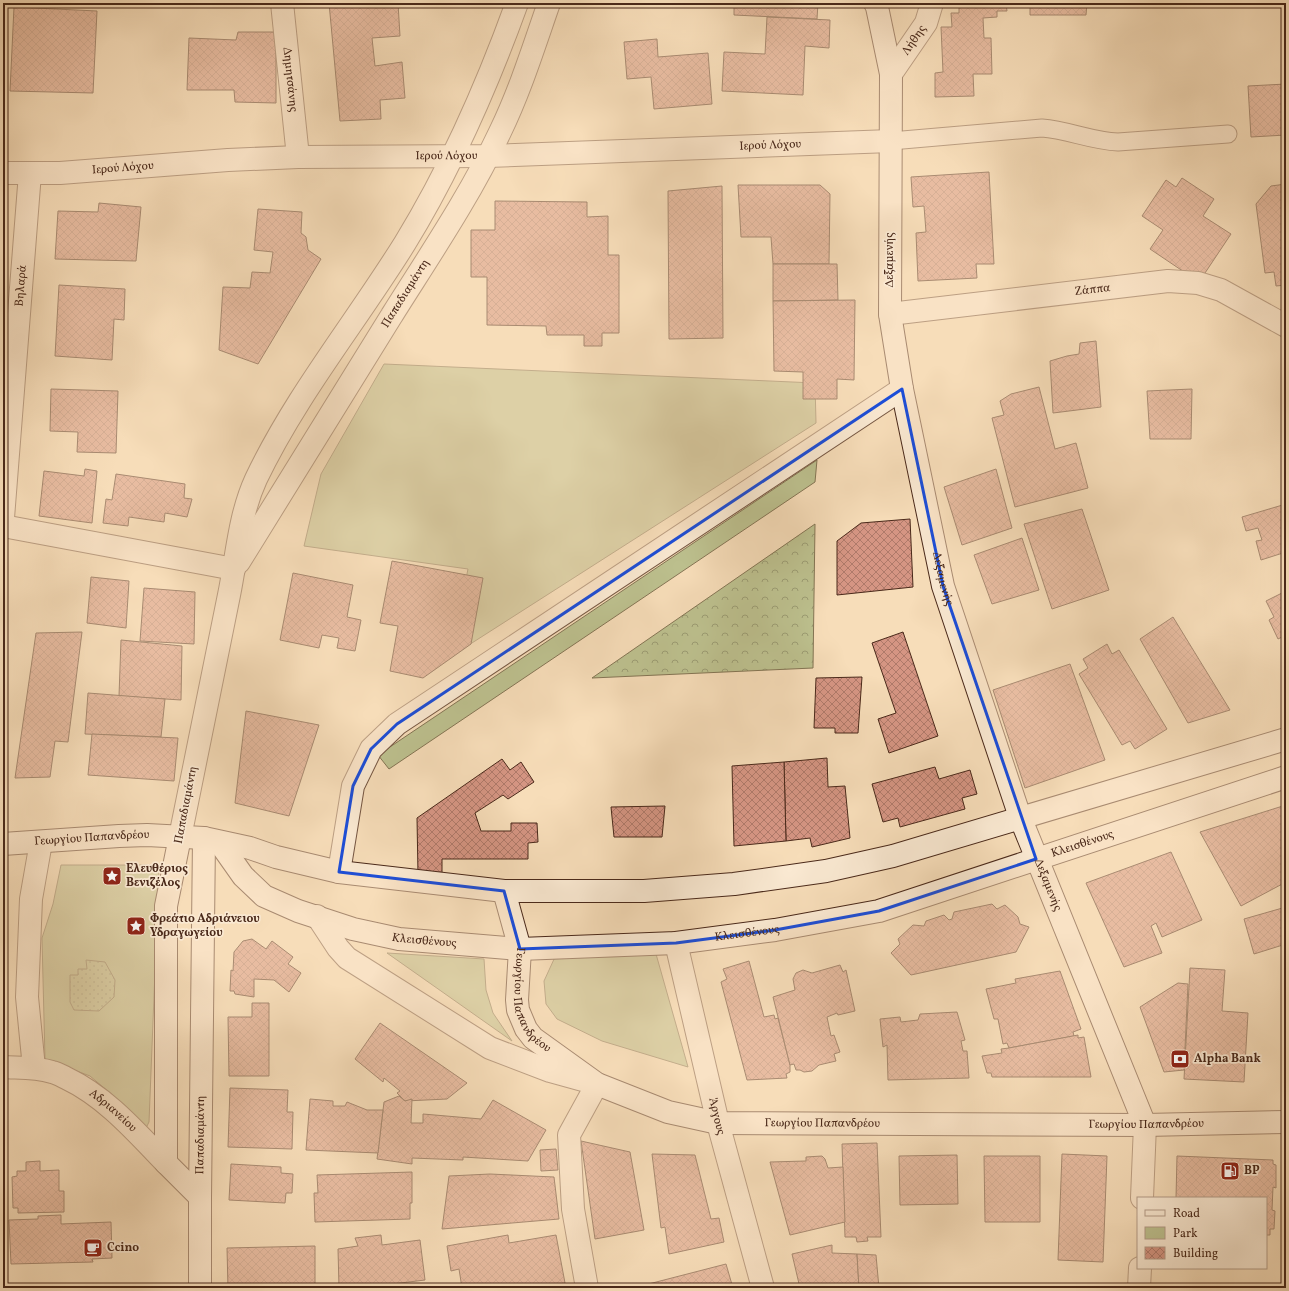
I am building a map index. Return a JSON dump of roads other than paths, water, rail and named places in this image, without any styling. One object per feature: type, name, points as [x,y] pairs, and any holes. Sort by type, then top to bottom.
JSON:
[{"type":"street","name":"Δημητσάνης","points":[[282,3],[298,157]]},
{"type":"street","name":"Παπαδιαμάντη","points":[[166,1163],[166,906],[234,570],[242,520],[255,481],[273,448],[305,395],[405,243],[452,156],[486,80],[516,3]]},
{"type":"street","name":"Παπαδιαμάντη","points":[[234,570],[458,210],[500,131],[519,87],[549,3]]},
{"type":"street","name":"Δεξαμενής","points":[[875,3],[891,74],[890,314],[902,389],[943,586],[1020,817],[1145,1125]]},
{"type":"street","name":"Λήθης","points":[[891,74],[926,23],[932,3]]},
{"type":"street","name":"Ιερού Λόχου","points":[[3,173],[60,173],[228,160],[298,157],[488,156],[891,141]]},
{"type":"street","name":"Βηλαρά","points":[[3,518],[30,173]]},
{"type":"street","name":"Ζάππα","points":[[890,314],[1168,281],[1198,283],[1221,290],[1286,326]]},
{"type":"street","points":[[339,872],[353,786],[371,749],[397,724],[902,389]]},
{"type":"street","points":[[3,526],[234,570]]},
{"type":"street","points":[[180,837],[212,840],[250,848],[276,857],[339,872],[504,891],[644,891],[734,884],[826,871],[893,856],[1286,739]]},
{"type":"street","name":"Κλεισθένους","points":[[212,840],[243,876],[264,896],[298,911],[353,929],[400,939],[520,949],[676,943],[775,930],[879,911],[1286,777]]},
{"type":"street","name":"Γεωργίου Παπανδρέου","points":[[3,844],[119,836],[146,835],[180,837]]},
{"type":"street","name":"Παπαδιαμάντη","points":[[200,1288],[200,1197],[212,840]]},
{"type":"street","points":[[34,1068],[27,997],[31,899],[41,842]]},
{"type":"street","name":"Γεωργίου Παπανδρέου","points":[[504,891],[520,949],[517,1000],[518,1010],[526,1029],[533,1038],[597,1084],[668,1112],[718,1122],[1145,1125],[1286,1122]]},
{"type":"street","points":[[317,916],[338,948],[347,958],[490,1048],[550,1071],[597,1084],[569,1135],[574,1209],[587,1288]]},
{"type":"street","name":"Άργους","points":[[676,943],[718,1122],[764,1288]]},
{"type":"street","name":"Αδριανείου","points":[[3,1067],[34,1068],[53,1072],[90,1091],[115,1111],[200,1197]]},
{"type":"street","points":[[1142,1197],[1145,1125]]},
{"type":"street","points":[[1139,1288],[1140,1269]]},
{"type":"lane","points":[[891,141],[1042,128],[1056,129],[1103,141],[1118,142],[1228,134]]},
{"type":"place","name":"Ελευθέριος Βενιζέλος","points":[[112,876]]},
{"type":"place","name":"Φρεάτιο Αδριάνειου Υδραγωγείου","points":[[136,926]]},
{"type":"place","name":"Alpha Bank","points":[[1180,1059]]},
{"type":"place","name":"BP","points":[[1230,1171]]},
{"type":"place","name":"Ccino","points":[[93,1248]]}]
